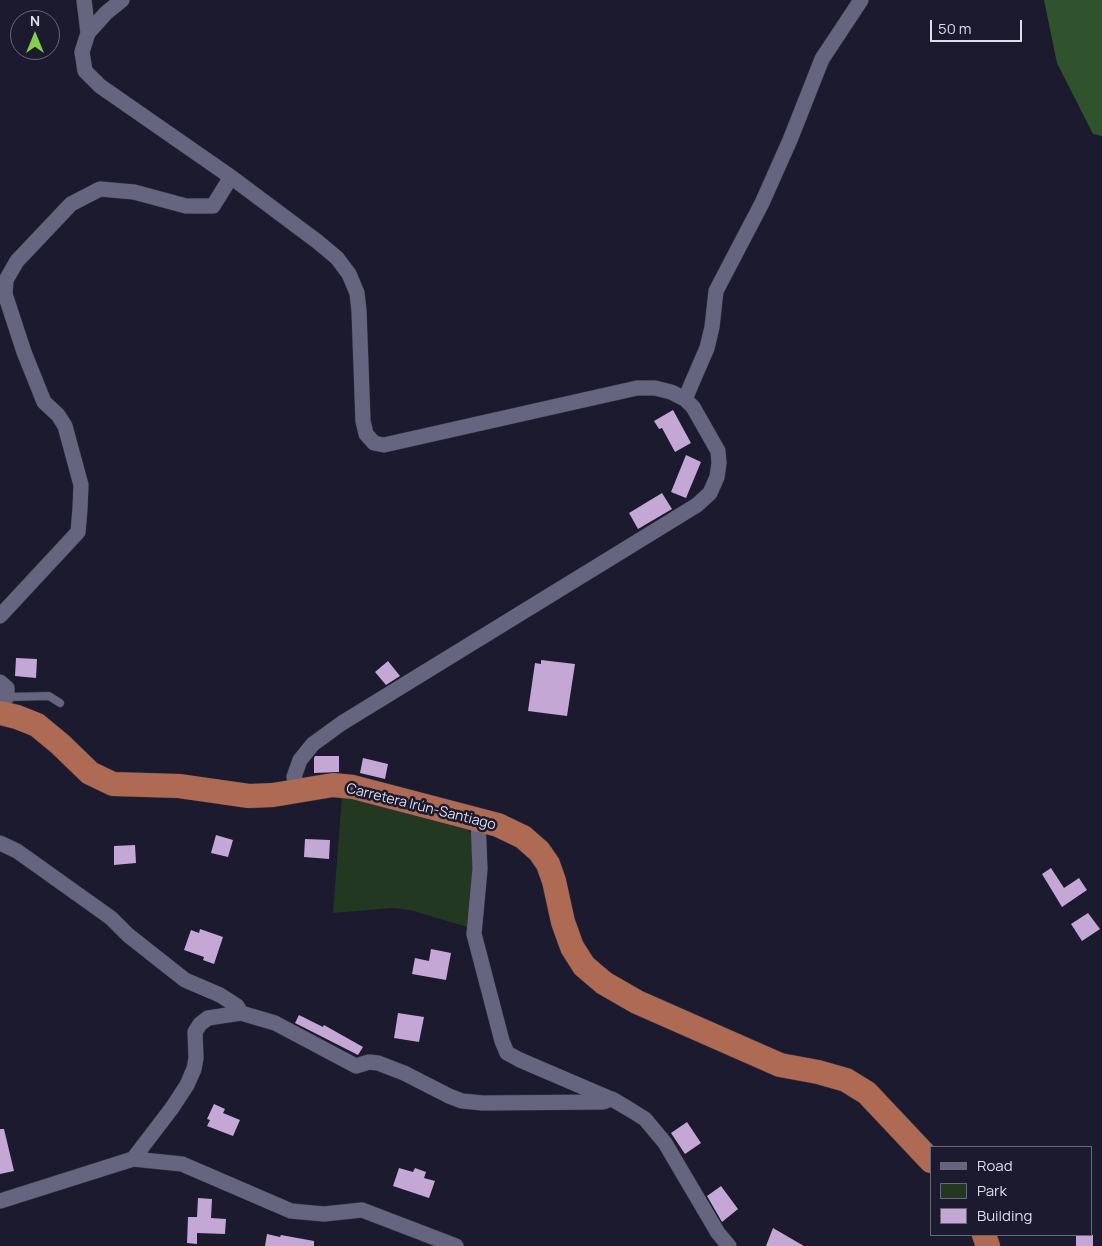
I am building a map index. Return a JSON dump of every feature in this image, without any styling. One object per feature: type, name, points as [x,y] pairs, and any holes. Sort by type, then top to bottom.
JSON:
[{"type":"highway","name":"Carretera Irún-Santiago","points":[[2,703],[17,716],[37,725],[60,744],[90,774],[113,784],[179,786],[249,796],[274,795],[333,786],[353,787],[498,825],[523,837],[539,851],[548,864],[554,881],[563,922],[572,946],[584,966],[604,983],[637,1002],[780,1065],[818,1072],[846,1080],[866,1093],[930,1160]]},
{"type":"street","points":[[84,0],[88,33]]},
{"type":"street","points":[[122,0],[106,12],[88,33],[82,52],[85,71],[100,86],[230,177],[337,258],[349,274],[357,293],[363,420],[366,434],[374,444],[384,445],[637,388],[655,388],[671,392],[685,399],[693,407],[718,451],[717,477],[710,493],[697,505],[385,695],[313,744],[300,760],[294,777],[299,790]]},
{"type":"street","points":[[685,399],[707,348],[712,327],[716,291],[762,203],[790,140],[822,58],[861,0]]},
{"type":"street","points":[[0,616],[78,532],[81,485],[65,426],[58,415],[44,402],[24,352],[5,294],[6,280],[17,261],[71,204],[100,189],[134,192],[186,206],[213,206],[230,177]]},
{"type":"street","points":[[0,682],[7,688],[2,703]]},
{"type":"street","points":[[478,820],[480,869],[474,934],[502,1041],[507,1053],[612,1099],[645,1119],[665,1142],[718,1234],[730,1246]]},
{"type":"street","points":[[0,843],[17,851],[112,918],[128,935],[185,980],[220,995],[236,1006],[241,1012]]},
{"type":"street","points":[[133,1159],[187,1085],[194,1069],[196,1032],[200,1024],[208,1018],[241,1012],[275,1023],[356,1066],[369,1062],[378,1063],[404,1073],[462,1101],[483,1103],[603,1102],[612,1099]]},
{"type":"street","points":[[0,1201],[133,1159],[182,1164],[291,1211],[324,1214],[362,1210],[456,1246]]},
{"type":"lane","points":[[2,703],[49,696],[60,702]]},
{"type":"green space","points":[[1044,0],[1102,0],[1102,136],[1093,134],[1057,63]]},
{"type":"green space","points":[[342,796],[467,829],[474,838],[476,877],[467,927],[410,910],[393,908],[333,913]]},
{"type":"building","points":[[673,410],[691,443],[675,452],[662,428],[659,429],[654,421]]},
{"type":"building","points":[[686,455],[701,462],[686,498],[671,492]]},
{"type":"building","points":[[662,493],[672,509],[638,529],[629,513]]},
{"type":"building","points":[[16,658],[37,659],[36,678],[15,676]]},
{"type":"building","points":[[541,660],[575,664],[567,716],[528,711],[535,663],[541,664]]},
{"type":"building","points":[[388,661],[400,676],[386,685],[375,672]]},
{"type":"building","points":[[315,756],[339,756],[339,772],[314,773]]},
{"type":"building","points":[[363,758],[388,764],[385,779],[360,773]]},
{"type":"building","points":[[216,835],[233,840],[228,857],[211,853]]},
{"type":"building","points":[[305,839],[330,840],[329,859],[304,857]]},
{"type":"building","points":[[135,845],[136,863],[114,865],[114,846]]},
{"type":"building","points":[[1051,868],[1064,888],[1079,878],[1087,890],[1062,907],[1042,874]]},
{"type":"building","points":[[1088,913],[1100,929],[1082,941],[1071,924]]},
{"type":"building","points":[[200,929],[223,937],[214,964],[203,960],[204,957],[184,950],[191,930],[199,933]]},
{"type":"building","points":[[431,949],[451,953],[446,980],[412,974],[415,958],[429,961]]},
{"type":"building","points":[[398,1013],[424,1017],[419,1042],[394,1038]]},
{"type":"building","points":[[299,1015],[323,1027],[324,1025],[363,1047],[358,1055],[295,1023]]},
{"type":"building","points":[[214,1104],[225,1109],[223,1113],[240,1120],[233,1136],[207,1126],[210,1120],[207,1119]]},
{"type":"building","points":[[687,1122],[701,1143],[685,1154],[671,1133]]},
{"type":"building","points":[[0,1129],[4,1129],[14,1171],[0,1174]]},
{"type":"building","points":[[399,1168],[413,1172],[415,1168],[426,1172],[424,1178],[435,1181],[429,1198],[393,1186]]},
{"type":"building","points":[[721,1186],[738,1209],[722,1222],[707,1196]]},
{"type":"building","points":[[198,1198],[212,1199],[211,1218],[226,1219],[225,1234],[197,1233],[197,1244],[187,1243],[188,1217],[197,1217]]},
{"type":"building","points":[[773,1228],[804,1246],[766,1246]]},
{"type":"building","points":[[267,1234],[314,1241],[314,1246],[265,1246]]},
{"type":"building","points":[[1093,1235],[1093,1246],[1076,1246],[1076,1236]]}]
